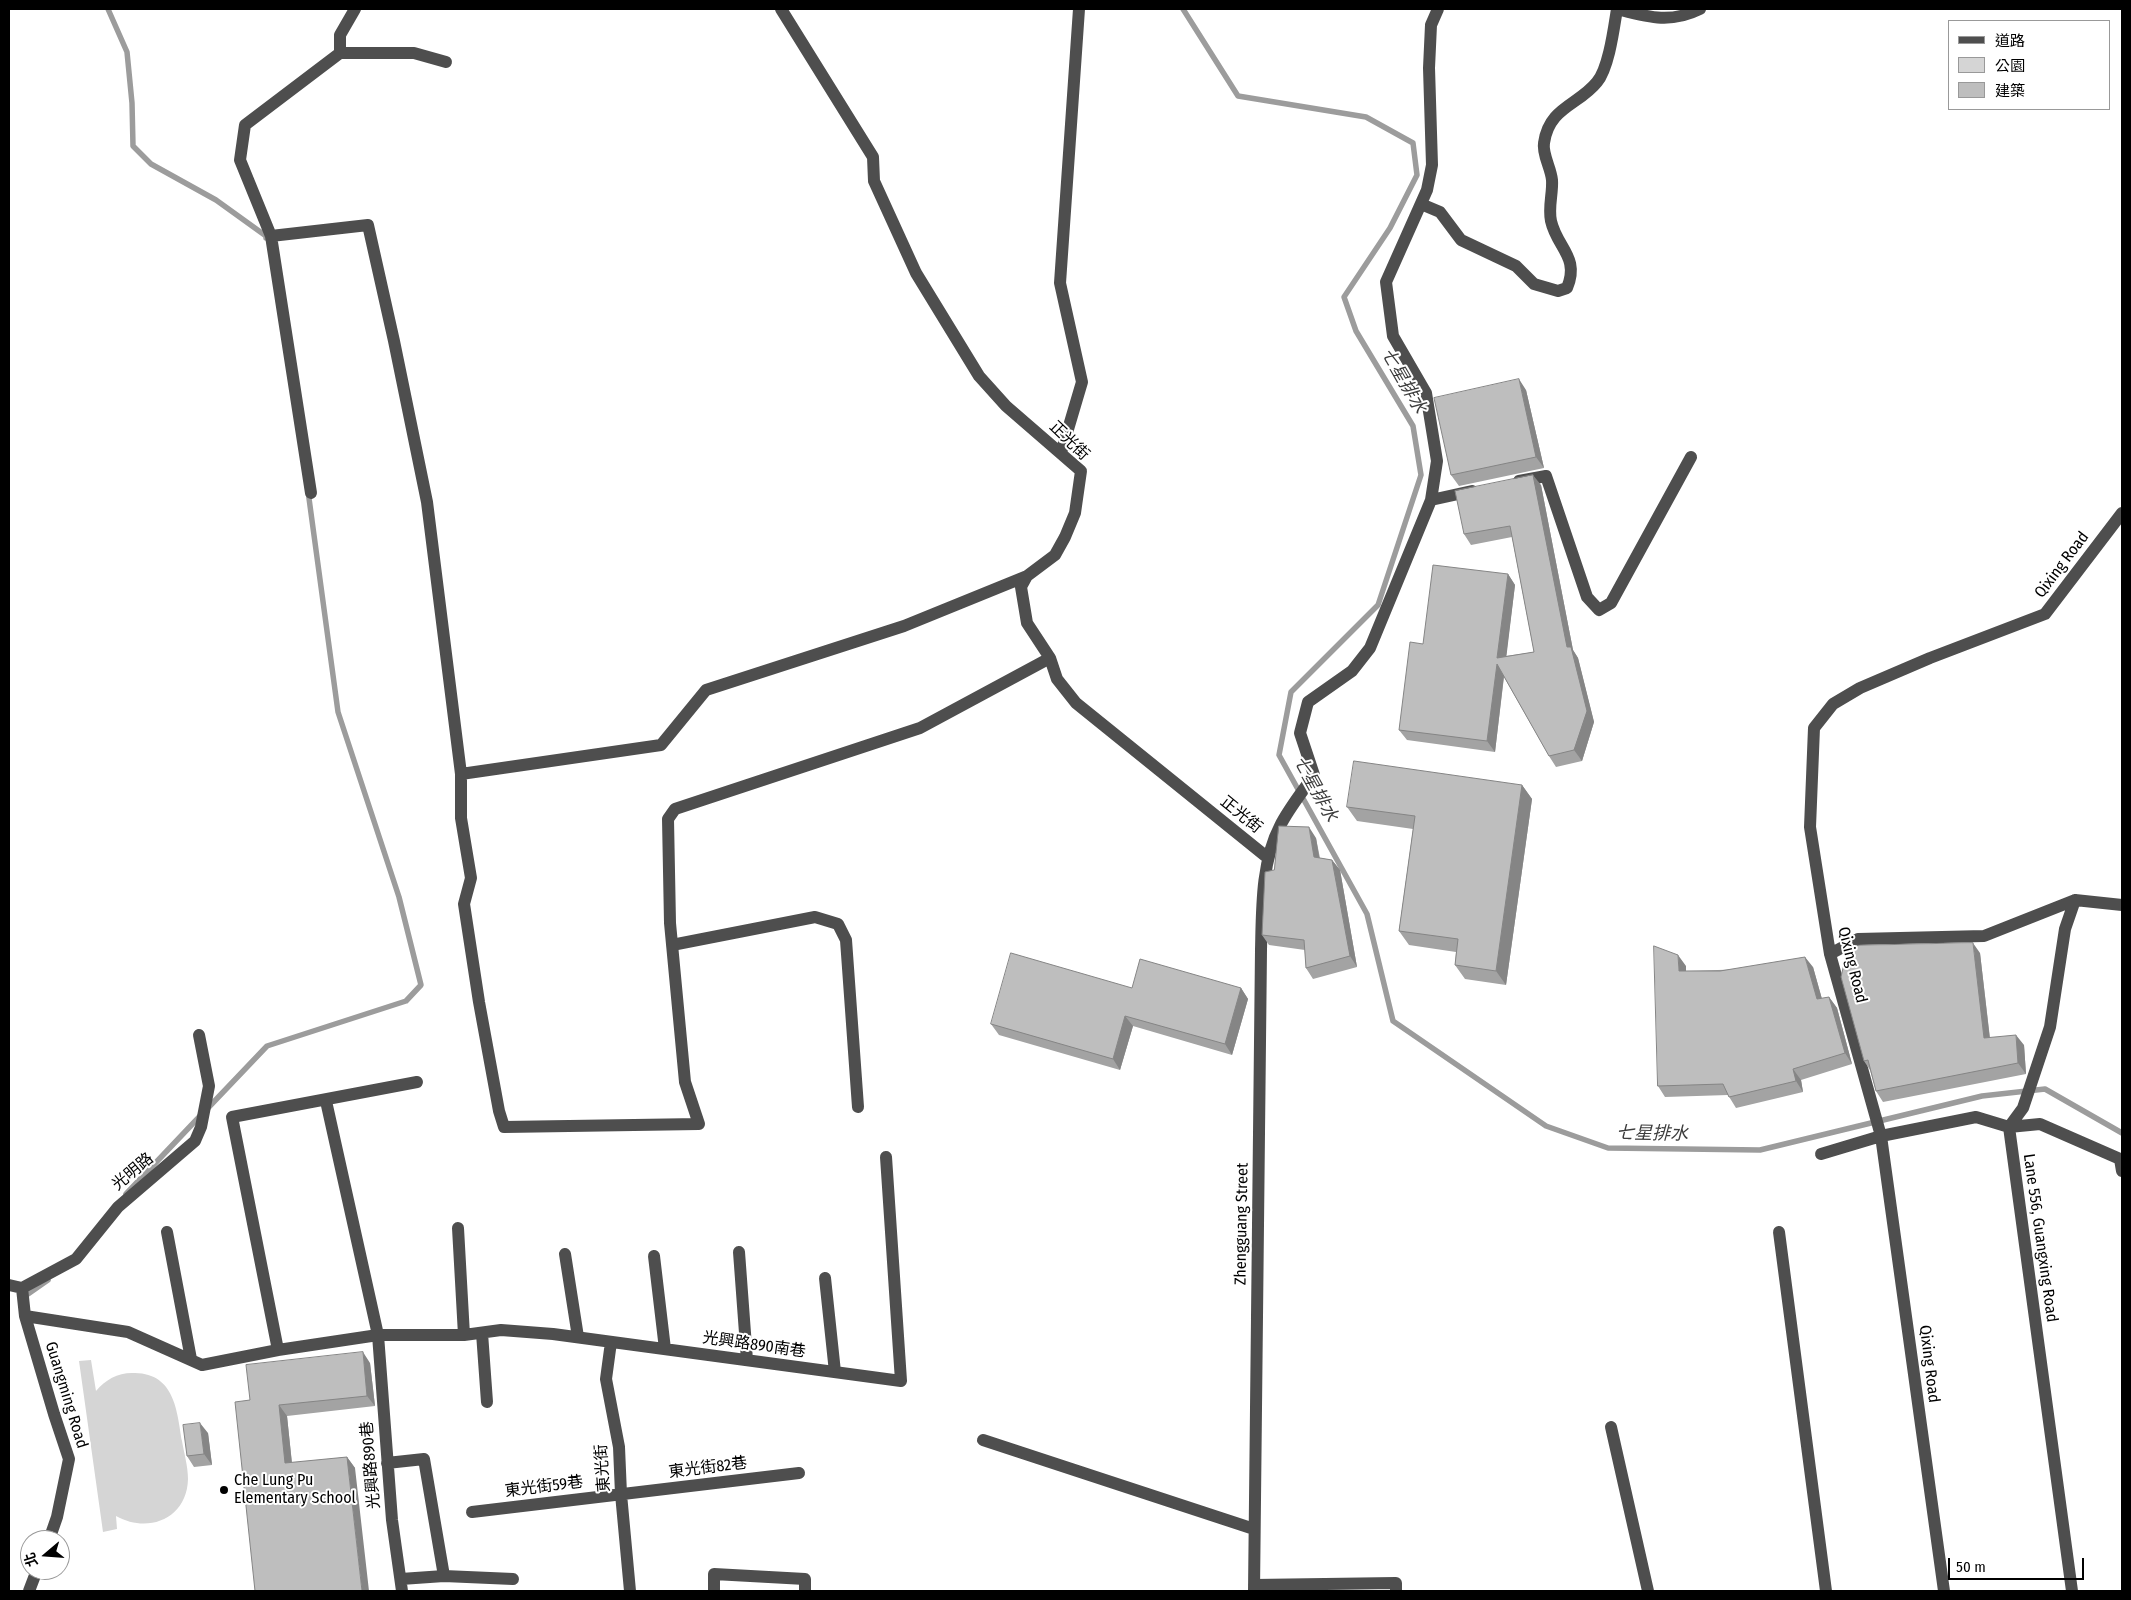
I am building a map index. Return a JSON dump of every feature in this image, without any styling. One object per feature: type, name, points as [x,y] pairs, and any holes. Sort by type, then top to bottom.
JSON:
[{"type":"street","points":[[340,53],[340,35],[355,9]]},
{"type":"street","name":"正光街","points":[[781,9],[873,157],[874,181],[916,273],[979,376],[1006,406],[1081,470],[1075,513],[1065,538],[1055,556],[1027,576],[1021,587],[1027,623],[1050,658],[1057,679],[1076,702],[1268,858]]},
{"type":"street","points":[[1061,453],[1082,382],[1060,283],[1079,9]]},
{"type":"street","points":[[1438,9],[1432,26],[1429,68],[1432,165],[1427,190],[1386,282],[1393,336],[1426,393],[1437,461],[1431,500],[1488,488]]},
{"type":"street","points":[[1421,204],[1440,212],[1461,240],[1516,266],[1534,284],[1558,291],[1568,288],[1572,276],[1569,257],[1551,223],[1552,181],[1543,144],[1553,118],[1598,82],[1608,54],[1617,9],[1657,18],[1684,16],[1700,9]]},
{"type":"street","points":[[310,493],[270,236],[240,160],[245,125],[340,53],[414,53],[446,62]]},
{"type":"street","points":[[270,236],[368,225],[394,341],[426,502],[461,774],[461,818],[471,878],[464,904],[479,1002],[499,1111],[504,1127],[698,1124],[685,1082],[672,945],[668,819],[675,809],[920,728],[1050,658]]},
{"type":"street","points":[[1507,484],[1546,476],[1586,597],[1600,610],[1611,603],[1691,457]]},
{"type":"street","name":"Zhengguang Street","points":[[1254,1588],[1262,926],[1268,858],[1280,826],[1314,775],[1300,733],[1308,702],[1352,672],[1370,648],[1431,500]]},
{"type":"street","name":"Qixing Road","points":[[1944,1591],[1881,1135],[1830,954],[1810,827],[1814,728],[1834,704],[1860,688],[1930,658],[2045,614],[2122,513]]},
{"type":"street","points":[[461,774],[661,745],[706,690],[904,626],[1027,576]]},
{"type":"street","points":[[2009,1127],[2023,1108],[2050,1027],[2065,929],[2075,900]]},
{"type":"street","points":[[1830,954],[1858,939],[1984,936],[2075,900],[2122,905]]},
{"type":"street","points":[[672,945],[815,917],[838,924],[846,940],[858,1107]]},
{"type":"street","name":"光明路","points":[[22,1288],[76,1259],[118,1207],[194,1141],[201,1127],[209,1086],[199,1035]]},
{"type":"street","points":[[278,1350],[232,1117],[417,1082]]},
{"type":"street","points":[[25,1316],[128,1332],[202,1365],[278,1350],[378,1335],[326,1100]]},
{"type":"street","points":[[1821,1154],[1881,1135],[1976,1117],[2009,1127],[2040,1124],[2120,1159],[2122,1171]]},
{"type":"street","name":"Lane 556, Guangxing Road","points":[[2009,1127],[2072,1591]]},
{"type":"street","name":"光興路890南巷","points":[[378,1335],[464,1334],[501,1330],[578,1337],[901,1381],[886,1157]]},
{"type":"street","points":[[458,1228],[464,1334]]},
{"type":"street","points":[[167,1232],[191,1359]]},
{"type":"street","points":[[1779,1232],[1826,1591]]},
{"type":"street","points":[[739,1252],[747,1360]]},
{"type":"street","points":[[565,1254],[578,1337]]},
{"type":"street","points":[[654,1256],[665,1349]]},
{"type":"street","points":[[825,1278],[836,1372]]},
{"type":"street","points":[[9,1285],[22,1288]]},
{"type":"street","name":"Guangming Road","points":[[22,1288],[25,1316],[69,1458],[59,1509],[52,1530]]},
{"type":"street","points":[[482,1333],[487,1402]]},
{"type":"street","name":"光興路890巷","points":[[378,1335],[392,1520],[402,1585]]},
{"type":"street","name":"東光街","points":[[611,1342],[606,1379],[619,1447],[621,1494],[630,1591]]},
{"type":"street","points":[[1611,1427],[1648,1591]]},
{"type":"street","points":[[983,1440],[1254,1528]]},
{"type":"street","points":[[387,1463],[424,1460],[444,1576]]},
{"type":"street","name":"東光街82巷","points":[[621,1494],[799,1473]]},
{"type":"street","name":"東光街59巷","points":[[472,1512],[621,1494]]},
{"type":"street","points":[[714,1591],[714,1574],[805,1585]]},
{"type":"street","points":[[402,1585],[444,1576],[513,1579]]},
{"type":"street","points":[[1254,1588],[1396,1587]]},
{"type":"green space","points":[[91,1360],[96,1391],[113,1377],[135,1373],[148,1375],[159,1380],[172,1396],[187,1464],[188,1479],[186,1493],[181,1504],[164,1519],[153,1523],[141,1523],[128,1521],[116,1516],[117,1529],[103,1532],[79,1361]]},
{"type":"building","points":[[1519,379],[1536,457],[1451,475],[1434,398]]},
{"type":"building","points":[[1533,475],[1567,647],[1571,647],[1587,711],[1574,750],[1549,756],[1497,664],[1487,741],[1399,730],[1410,642],[1423,644],[1433,565],[1508,574],[1497,658],[1534,652],[1510,526],[1464,534],[1455,491]]},
{"type":"building","points":[[1354,761],[1522,785],[1496,971],[1455,965],[1458,939],[1399,931],[1415,816],[1347,807]]},
{"type":"building","points":[[1279,826],[1309,827],[1314,857],[1332,860],[1350,956],[1306,968],[1304,940],[1262,935],[1265,872],[1274,870]]},
{"type":"building","points":[[1973,943],[1984,1038],[2016,1035],[2018,1063],[1876,1091],[1868,1060],[1864,1061],[1841,977],[1848,946]]},
{"type":"building","points":[[1654,946],[1678,955],[1679,971],[1720,971],[1805,957],[1817,999],[1829,997],[1845,1053],[1793,1069],[1796,1081],[1729,1097],[1723,1084],[1658,1086]]},
{"type":"building","points":[[1011,953],[1132,988],[1140,959],[1241,988],[1225,1044],[1125,1016],[1113,1059],[991,1024]]},
{"type":"building","points":[[363,1352],[367,1396],[279,1405],[285,1463],[347,1457],[362,1591],[255,1591],[235,1402],[250,1400],[246,1365]]},
{"type":"building","points":[[200,1423],[204,1454],[187,1456],[183,1425]]},
{"type":"waterway","points":[[108,9],[127,52],[132,103],[133,146],[151,164],[216,200],[266,236],[266,238]]},
{"type":"waterway","name":"七星排水","points":[[1183,9],[1238,96],[1366,117],[1413,143],[1417,175],[1390,228],[1344,297],[1356,331],[1413,426],[1421,475],[1378,605],[1291,692],[1279,755],[1367,914],[1393,1021],[1546,1126],[1608,1148],[1760,1150],[1982,1096],[2045,1089],[2122,1133]]},
{"type":"waterway","points":[[207,1109],[267,1046],[406,1001],[421,985],[399,897],[338,712],[308,491]]},
{"type":"waterway","points":[[126,1194],[200,1116]]},
{"type":"waterway","points":[[23,1289],[28,1294],[48,1280]]},
{"type":"place","name":"Che Lung Pu Elementary School","points":[[224,1490]]}]
